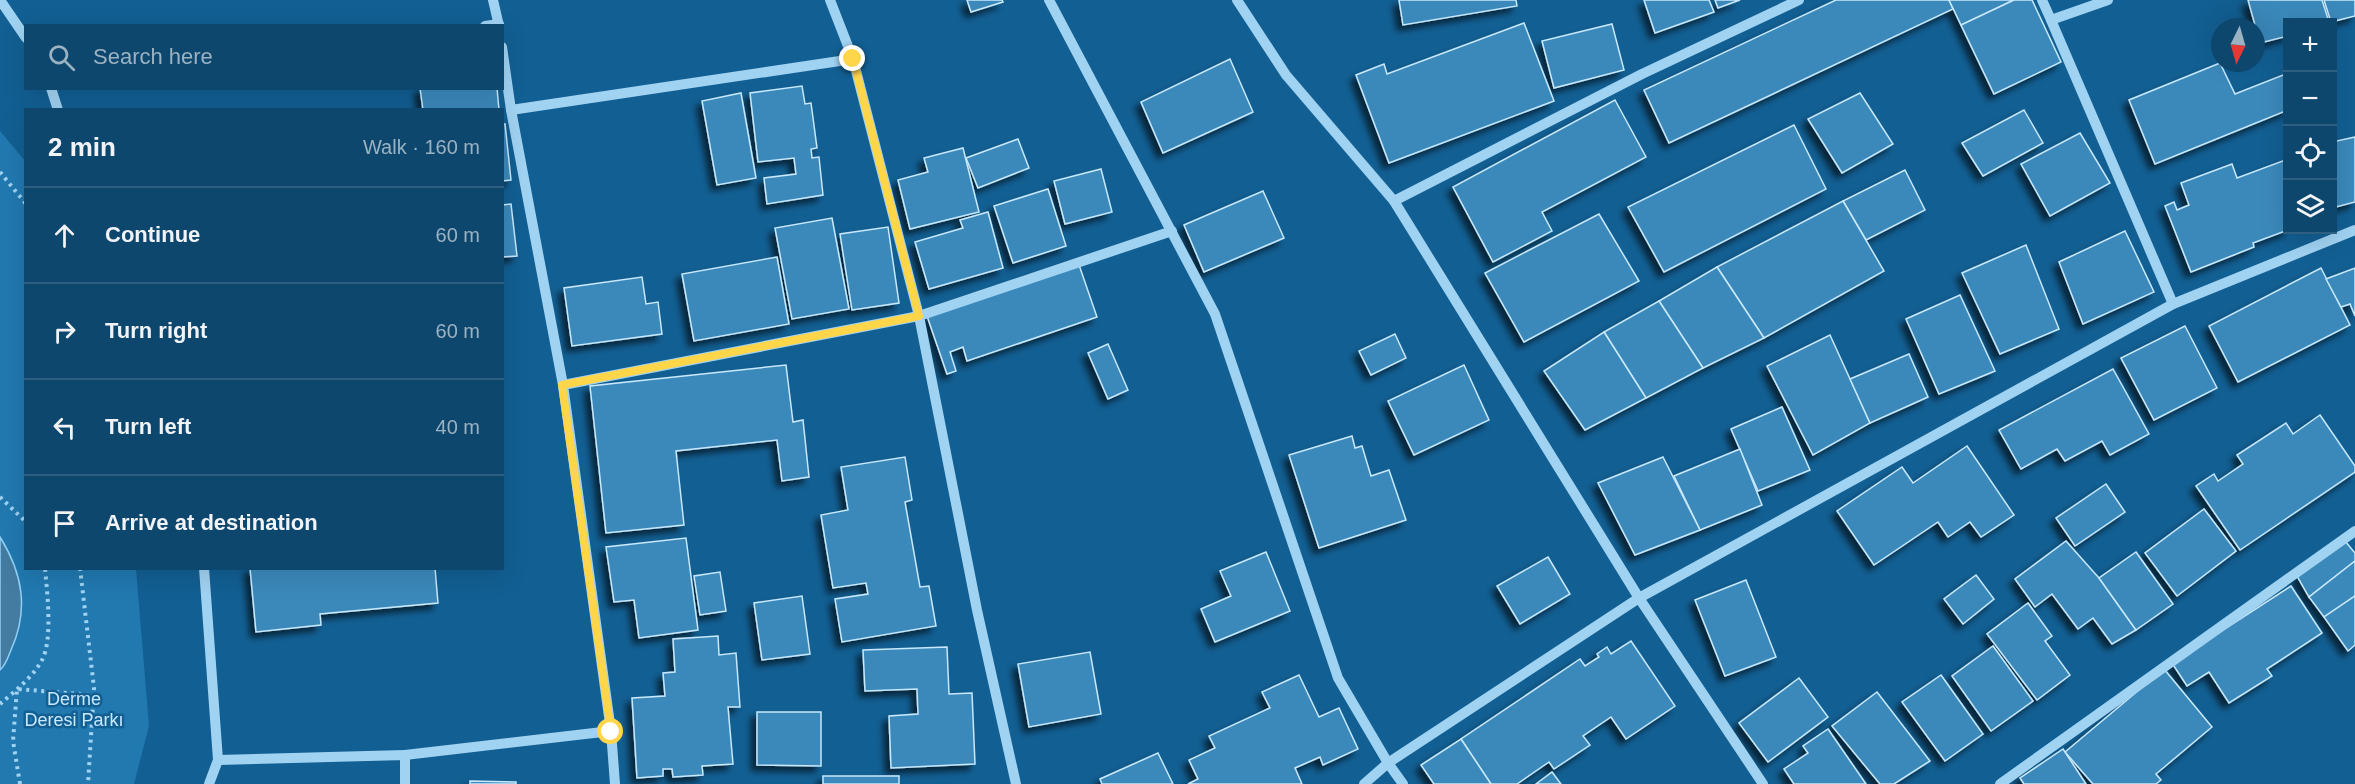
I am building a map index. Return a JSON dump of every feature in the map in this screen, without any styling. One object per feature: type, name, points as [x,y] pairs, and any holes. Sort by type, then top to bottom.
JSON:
[{"type":"street","points":[[0,0],[24,35]]},
{"type":"street","points":[[493,0],[499,24]]},
{"type":"street","points":[[830,0],[853,59],[919,316],[977,610],[1016,784]]},
{"type":"street","points":[[1050,0],[1215,314],[1338,678],[1388,763],[1403,784]]},
{"type":"street","points":[[1237,0],[1286,75],[1394,201],[1639,598],[1763,784]]},
{"type":"street","points":[[1394,201],[1642,74],[1799,0]]},
{"type":"street","points":[[2042,0],[2173,304]]},
{"type":"street","points":[[2050,20],[2108,0]]},
{"type":"street","points":[[512,110],[853,59]]},
{"type":"street","points":[[504,60],[562,385],[611,732],[615,784]]},
{"type":"street","points":[[52,90],[57,108]]},
{"type":"street","points":[[1364,784],[1388,763],[1639,598],[2173,304],[2355,230]]},
{"type":"street","points":[[562,385],[919,316],[1172,231]]},
{"type":"street","points":[[2000,784],[2355,531]]},
{"type":"street","points":[[204,570],[218,760],[208,784]]},
{"type":"street","points":[[218,760],[405,755],[611,732]]},
{"type":"street","points":[[405,755],[405,784]]},
{"type":"path","points":[[0,172],[24,202]]},
{"type":"path","points":[[0,497],[24,520]]},
{"type":"path","points":[[0,704],[17,689],[42,660],[49,616],[45,570]]},
{"type":"path","points":[[80,570],[93,694],[88,784]]},
{"type":"path","points":[[17,689],[93,694]]},
{"type":"path","points":[[17,689],[14,741],[21,784]]},
{"type":"green space","name":"Derme Deresi Parkı","points":[[0,131],[24,160],[24,570],[136,570],[149,726],[134,784],[0,784]]},
{"type":"shaded area","points":[[0,537],[18,578],[21,606],[17,635],[7,661],[0,670]]},
{"type":"building","points":[[967,0],[1002,0],[1003,2],[971,12]]},
{"type":"building","points":[[1399,0],[1516,0],[1517,6],[1403,25]]},
{"type":"building","points":[[1644,0],[1709,0],[1714,12],[1655,33]]},
{"type":"building","points":[[1715,0],[1740,0],[1718,8]]},
{"type":"building","points":[[1836,0],[1949,0],[1953,9],[1669,143],[1644,90]]},
{"type":"building","points":[[1949,0],[2014,0],[1961,25]]},
{"type":"building","points":[[2014,0],[2032,0],[2061,62],[1994,94],[1961,25]]},
{"type":"building","points":[[2248,0],[2322,0],[2328,18],[2283,18],[2283,37],[2265,42],[2265,18],[2253,18]]},
{"type":"building","points":[[2324,0],[2355,0],[2355,16],[2337,20],[2337,18],[2330,18]]},
{"type":"building","points":[[1524,23],[1554,101],[1389,163],[1356,75],[1384,64],[1387,74]]},
{"type":"building","points":[[1612,24],[1624,70],[1554,88],[1542,41]]},
{"type":"building","points":[[1230,59],[1253,112],[1163,153],[1141,102]]},
{"type":"building","points":[[2211,67],[2211,72],[2224,72],[2235,94],[2283,75],[2283,112],[2155,164],[2129,100]]},
{"type":"building","points":[[802,86],[805,104],[811,103],[817,148],[811,149],[812,158],[819,157],[823,195],[767,204],[764,178],[796,174],[794,158],[758,162],[750,93]]},
{"type":"building","points":[[420,90],[497,90],[499,108],[423,108]]},
{"type":"building","points":[[741,93],[756,178],[717,185],[702,101]]},
{"type":"building","points":[[1860,93],[1893,144],[1842,173],[1808,119]]},
{"type":"building","points":[[1615,100],[1646,157],[1542,212],[1552,231],[1493,262],[1453,187]]},
{"type":"building","points":[[2024,110],[2043,143],[1983,176],[1962,143]]},
{"type":"building","points":[[504,124],[505,124],[511,180],[504,181]]},
{"type":"building","points":[[1794,125],[1826,189],[1664,272],[1628,207]]},
{"type":"building","points":[[2080,133],[2110,183],[2050,216],[2021,164]]},
{"type":"building","points":[[2355,137],[2355,202],[2337,207],[2337,180],[2337,141]]},
{"type":"building","points":[[1018,139],[1029,168],[978,188],[966,158]]},
{"type":"building","points":[[963,148],[979,212],[910,229],[898,180],[928,172],[924,158]]},
{"type":"building","points":[[2283,161],[2283,232],[2253,243],[2254,247],[2191,272],[2165,206],[2174,202],[2177,210],[2189,205],[2181,183],[2232,164],[2237,178]]},
{"type":"building","points":[[1101,169],[1112,212],[1065,224],[1054,181]]},
{"type":"building","points":[[1905,170],[1925,210],[1866,240],[1843,201]]},
{"type":"building","points":[[1048,189],[1066,246],[1013,263],[994,206]]},
{"type":"building","points":[[1263,191],[1284,238],[1204,272],[1184,225]]},
{"type":"building","points":[[1843,201],[1884,271],[1764,338],[1717,267]]},
{"type":"building","points":[[511,204],[517,256],[504,257],[504,205]]},
{"type":"building","points":[[988,212],[1003,268],[929,289],[915,242],[963,228],[960,220]]},
{"type":"building","points":[[1599,214],[1639,281],[1524,342],[1485,273]]},
{"type":"building","points":[[832,218],[849,309],[792,319],[775,228]]},
{"type":"building","points":[[888,227],[899,303],[852,310],[840,234]]},
{"type":"building","points":[[2125,231],[2154,292],[2083,324],[2059,262]]},
{"type":"building","points":[[2026,245],[2059,329],[2000,354],[1962,273]]},
{"type":"building","points":[[777,257],[789,324],[694,341],[682,274]]},
{"type":"building","points":[[1077,259],[1097,317],[967,361],[963,347],[950,352],[956,371],[947,374],[927,316]]},
{"type":"building","points":[[1717,267],[1764,338],[1703,368],[1659,301]]},
{"type":"building","points":[[2321,268],[2350,325],[2238,382],[2209,326]]},
{"type":"building","points":[[2355,268],[2355,316],[2350,304],[2341,307],[2326,279]]},
{"type":"building","points":[[642,277],[646,304],[658,302],[662,334],[572,346],[564,288]]},
{"type":"building","points":[[1960,295],[1995,371],[1939,394],[1906,319]]},
{"type":"building","points":[[1659,301],[1703,368],[1646,398],[1604,332]]},
{"type":"building","points":[[2185,326],[2217,388],[2154,420],[2121,358]]},
{"type":"building","points":[[1604,332],[1646,398],[1585,430],[1544,371]]},
{"type":"building","points":[[1395,334],[1406,358],[1371,375],[1359,351]]},
{"type":"building","points":[[1830,335],[1870,423],[1813,455],[1767,366]]},
{"type":"building","points":[[1108,344],[1128,390],[1108,399],[1088,353]]},
{"type":"building","points":[[1909,354],[1928,397],[1870,423],[1850,379]]},
{"type":"building","points":[[786,365],[793,422],[803,420],[809,477],[782,481],[777,440],[676,451],[684,525],[606,533],[590,386]]},
{"type":"building","points":[[1464,365],[1489,420],[1414,455],[1388,401]]},
{"type":"building","points":[[2113,369],[2149,434],[2110,455],[2102,441],[2065,461],[2057,449],[2021,469],[1999,430]]},
{"type":"building","points":[[1782,407],[1810,470],[1758,491],[1731,429]]},
{"type":"building","points":[[2320,415],[2355,466],[2355,472],[2240,550],[2196,486],[2214,474],[2218,481],[2243,464],[2237,455],[2286,423],[2293,434]]},
{"type":"building","points":[[1352,436],[1355,448],[1362,446],[1371,476],[1389,470],[1406,520],[1319,548],[1289,455]]},
{"type":"building","points":[[1967,446],[2014,515],[1981,537],[1970,522],[1948,537],[1938,522],[1874,565],[1837,511],[1902,467],[1913,483]]},
{"type":"building","points":[[1740,449],[1762,505],[1700,530],[1674,476]]},
{"type":"building","points":[[905,457],[912,500],[905,502],[920,587],[929,586],[936,626],[842,642],[835,599],[868,594],[866,583],[833,588],[821,515],[848,510],[841,467]]},
{"type":"building","points":[[1663,457],[1700,530],[1635,555],[1598,483]]},
{"type":"building","points":[[2106,484],[2125,512],[2075,546],[2056,518]]},
{"type":"building","points":[[2204,509],[2236,551],[2177,596],[2145,553]]},
{"type":"building","points":[[686,538],[698,630],[639,638],[634,600],[614,602],[606,547]]},
{"type":"building","points":[[2066,541],[2099,578],[2136,630],[2112,644],[2093,618],[2078,629],[2052,594],[2035,607],[2015,579]]},
{"type":"building","points":[[2345,541],[2355,553],[2355,561],[2309,597],[2297,576]]},
{"type":"building","points":[[1266,552],[1290,611],[1215,642],[1201,609],[1231,596],[1220,571]]},
{"type":"building","points":[[2136,552],[2173,604],[2136,630],[2099,578]]},
{"type":"building","points":[[1548,557],[1570,594],[1520,624],[1497,586]]},
{"type":"building","points":[[2355,561],[2355,596],[2324,617],[2309,597]]},
{"type":"building","points":[[250,570],[435,570],[438,603],[320,614],[321,625],[256,632]]},
{"type":"building","points":[[720,572],[726,611],[700,615],[694,576]]},
{"type":"building","points":[[1976,575],[1994,599],[1963,624],[1944,599]]},
{"type":"building","points":[[1746,580],[1776,657],[1725,676],[1695,600]]},
{"type":"building","points":[[2291,586],[2322,633],[2267,669],[2272,676],[2229,703],[2209,672],[2187,686],[2172,663]]},
{"type":"building","points":[[802,596],[810,654],[762,660],[754,603]]},
{"type":"building","points":[[2355,596],[2355,645],[2348,651],[2324,617]]},
{"type":"building","points":[[2028,603],[2052,636],[2045,641],[2070,675],[2037,700],[1987,634]]},
{"type":"building","points":[[718,636],[719,655],[736,653],[740,707],[728,707],[733,764],[702,766],[703,775],[673,777],[672,769],[663,769],[663,776],[637,778],[632,698],[665,696],[663,673],[675,672],[673,639]]},
{"type":"building","points":[[1631,641],[1675,706],[1626,739],[1611,717],[1583,736],[1590,745],[1554,769],[1549,762],[1517,784],[1491,784],[1461,739],[1580,659],[1585,666],[1599,657],[1597,654],[1607,647],[1611,654]]},
{"type":"building","points":[[1993,646],[2033,701],[1991,731],[1952,676]]},
{"type":"building","points":[[947,647],[949,694],[972,693],[975,764],[891,768],[889,716],[918,714],[917,689],[865,691],[863,650]]},
{"type":"building","points":[[1090,652],[1101,714],[1029,727],[1018,664]]},
{"type":"building","points":[[2164,669],[2212,727],[2156,774],[2161,780],[2156,784],[2093,784],[2065,752]]},
{"type":"building","points":[[1299,675],[1319,717],[1339,708],[1358,749],[1323,765],[1320,757],[1295,768],[1302,784],[1188,784],[1198,779],[1189,760],[1215,748],[1209,736],[1270,708],[1262,692]]},
{"type":"building","points":[[1941,675],[1983,734],[1945,761],[1902,702]]},
{"type":"building","points":[[1799,678],[1828,717],[1768,762],[1739,723]]},
{"type":"building","points":[[1877,692],[1930,761],[1894,784],[1880,784],[1832,726]]},
{"type":"building","points":[[757,712],[821,712],[821,766],[757,765]]},
{"type":"building","points":[[1828,729],[1866,784],[1794,784],[1784,769],[1808,753],[1803,746]]},
{"type":"building","points":[[1461,739],[1491,784],[1434,784],[1421,765]]},
{"type":"building","points":[[2063,749],[2086,784],[2024,784],[2020,778]]},
{"type":"building","points":[[1158,753],[1173,784],[1102,784],[1100,779]]},
{"type":"building","points":[[1552,772],[1561,784],[1536,784]]},
{"type":"building","points":[[823,776],[899,776],[899,784],[823,784]]},
{"type":"building","points":[[470,781],[516,782],[516,784],[470,784]]},
{"type":"route","points":[[611,732],[562,385],[919,316],[853,59]]}]
